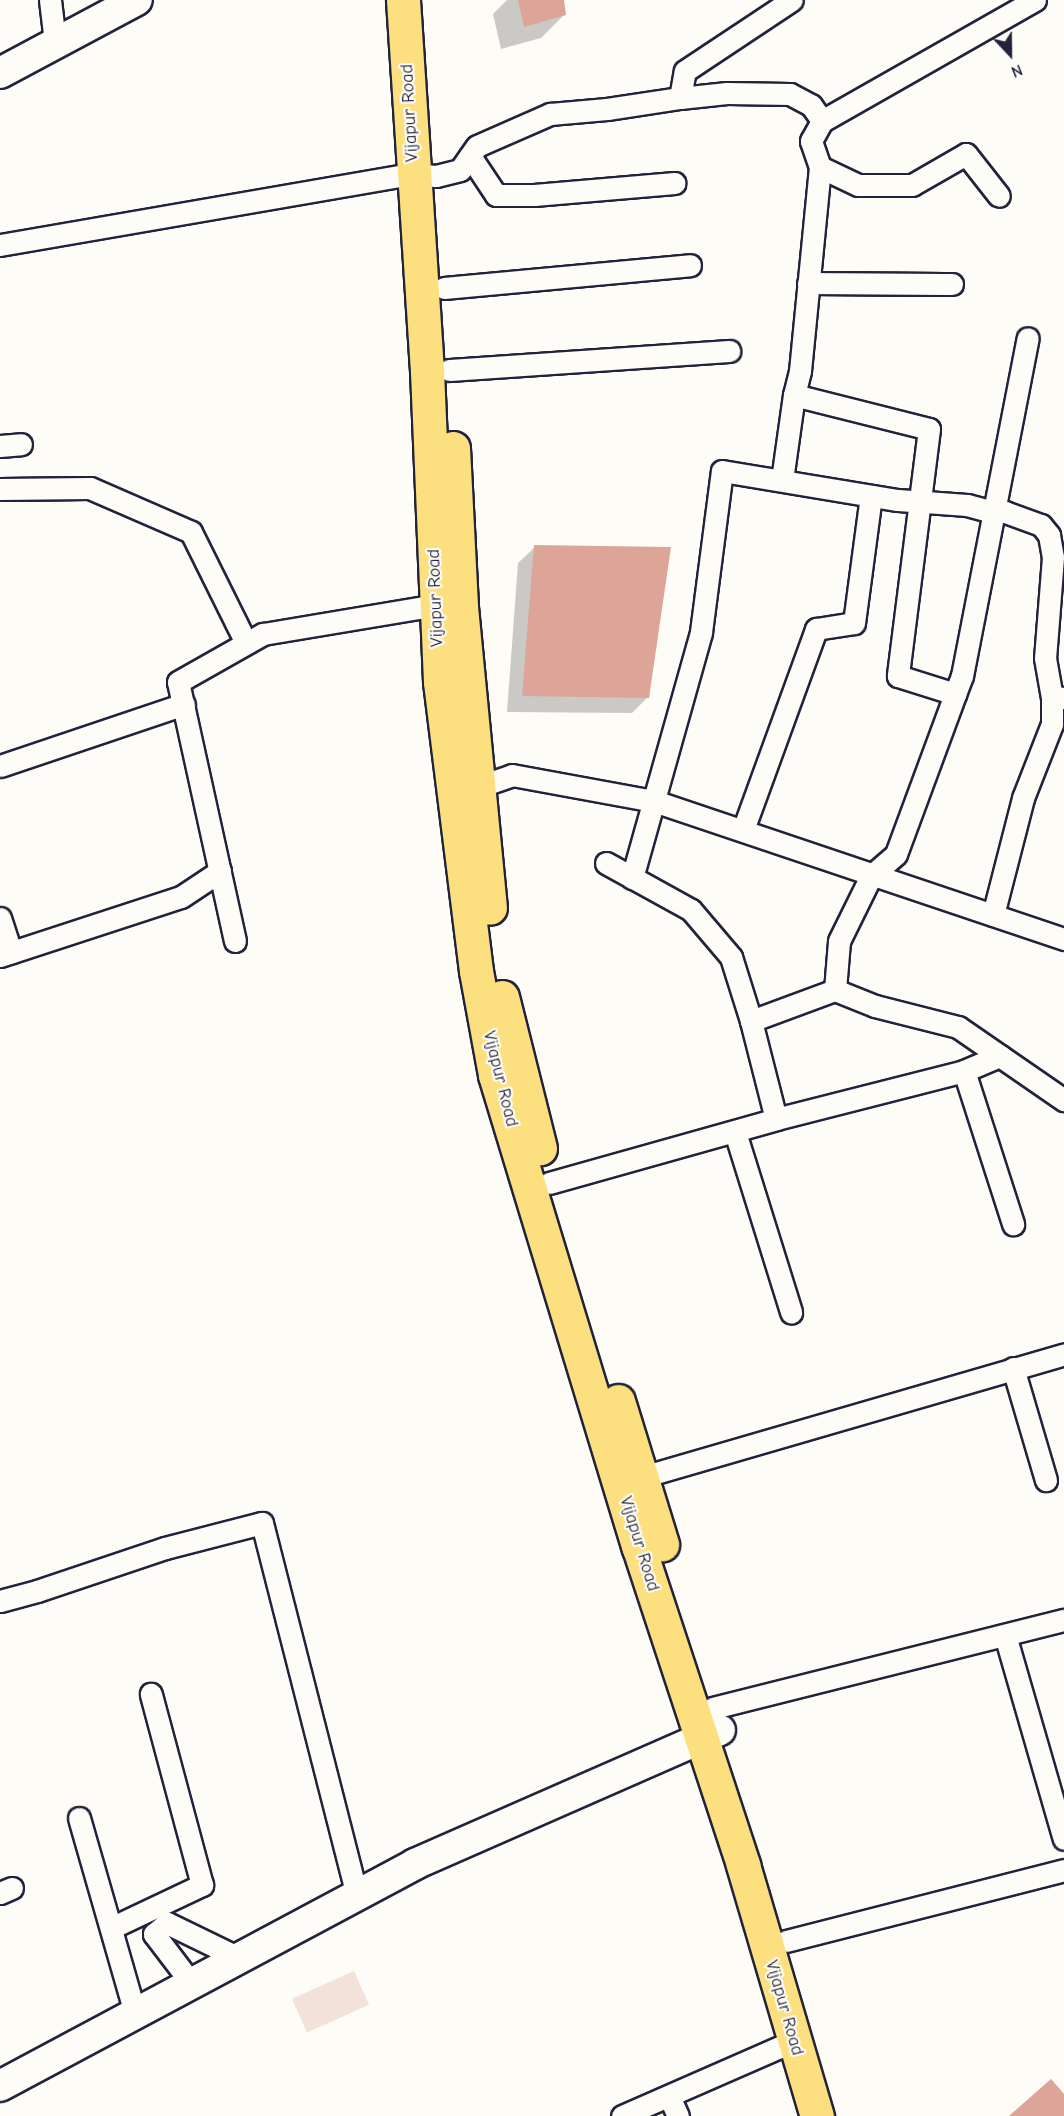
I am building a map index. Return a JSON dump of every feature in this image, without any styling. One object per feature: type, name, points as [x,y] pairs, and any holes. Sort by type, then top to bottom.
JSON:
[{"type":"main road","name":"Vijapur Road","points":[[403,0],[425,175],[439,246],[444,288],[461,607],[496,970],[549,1184],[642,1477],[690,1641],[743,1864],[817,2116]]},
{"type":"main road","name":"Vijapur Road","points":[[424,0],[427,370],[440,682],[476,971],[495,1075],[639,1548],[711,1725],[786,1941],[837,2116]]},
{"type":"street","points":[[50,0],[55,42]]},
{"type":"street","points":[[2,68],[137,0]]},
{"type":"street","points":[[680,98],[685,71],[792,0]]},
{"type":"street","points":[[782,480],[794,395],[800,371],[820,167],[811,141],[822,121],[1035,0]]},
{"type":"street","points":[[0,245],[460,170],[477,146],[550,114],[727,93],[790,94],[811,105],[822,121]]},
{"type":"street","points":[[820,167],[858,184],[912,185],[966,154],[999,196]]},
{"type":"street","points":[[470,156],[496,195],[534,195],[674,183]]},
{"type":"street","points":[[444,288],[690,266]]},
{"type":"street","points":[[808,283],[952,284]]},
{"type":"street","points":[[835,990],[839,941],[871,876],[896,854],[962,675],[1028,338]]},
{"type":"street","points":[[449,370],[729,351]]},
{"type":"street","points":[[794,395],[929,429],[898,676],[955,694]]},
{"type":"street","points":[[0,446],[21,444]]},
{"type":"street","points":[[632,878],[701,632],[722,471],[871,496],[967,505],[994,512],[1005,512],[1041,525],[1049,535],[1053,557],[1045,658],[1058,697],[1052,724],[1023,798],[993,915]]},
{"type":"street","points":[[0,489],[90,488],[191,532],[246,643]]},
{"type":"street","points":[[743,831],[816,629],[854,623],[871,496]]},
{"type":"street","points":[[235,941],[178,682],[263,634],[436,605]]},
{"type":"street","points":[[0,766],[184,705]]},
{"type":"street","points":[[478,787],[512,775],[654,801],[871,876],[1064,939]]},
{"type":"street","points":[[606,863],[691,910],[731,957],[751,1021],[776,1119]]},
{"type":"street","points":[[0,918],[5,954],[181,897],[220,872]]},
{"type":"street","points":[[751,1021],[835,990],[875,1006],[958,1027],[1064,1100]]},
{"type":"street","points":[[549,1184],[776,1119],[964,1071],[1000,1056]]},
{"type":"street","points":[[964,1071],[1013,1224]]},
{"type":"street","points":[[735,1132],[791,1312]]},
{"type":"street","points":[[642,1477],[1064,1353]]},
{"type":"street","points":[[1013,1368],[1046,1480]]},
{"type":"street","points":[[0,1601],[165,1548],[262,1523],[357,1895]]},
{"type":"street","points":[[0,2086],[415,1864],[711,1725],[1005,1635],[1064,1620]]},
{"type":"street","points":[[1005,1635],[1064,1839]]},
{"type":"street","points":[[111,1928],[202,1885],[151,1694]]},
{"type":"street","points":[[80,1818],[135,2013]]},
{"type":"street","points":[[786,1941],[1064,1870]]},
{"type":"street","points":[[192,1984],[154,1934],[167,1923],[238,1958]]},
{"type":"street","points":[[622,2116],[794,2041]]},
{"type":"street","points":[[669,2096],[678,2116]]},
{"type":"shaded area","points":[[354,1971],[369,2005],[307,2032],[292,1999]]},
{"type":"building","points":[[518,0],[564,0],[566,15],[524,27]]},
{"type":"building","points":[[534,545],[671,547],[649,698],[522,696]]},
{"type":"building","points":[[1051,2079],[1064,2094],[1064,2116],[1009,2116]]}]
